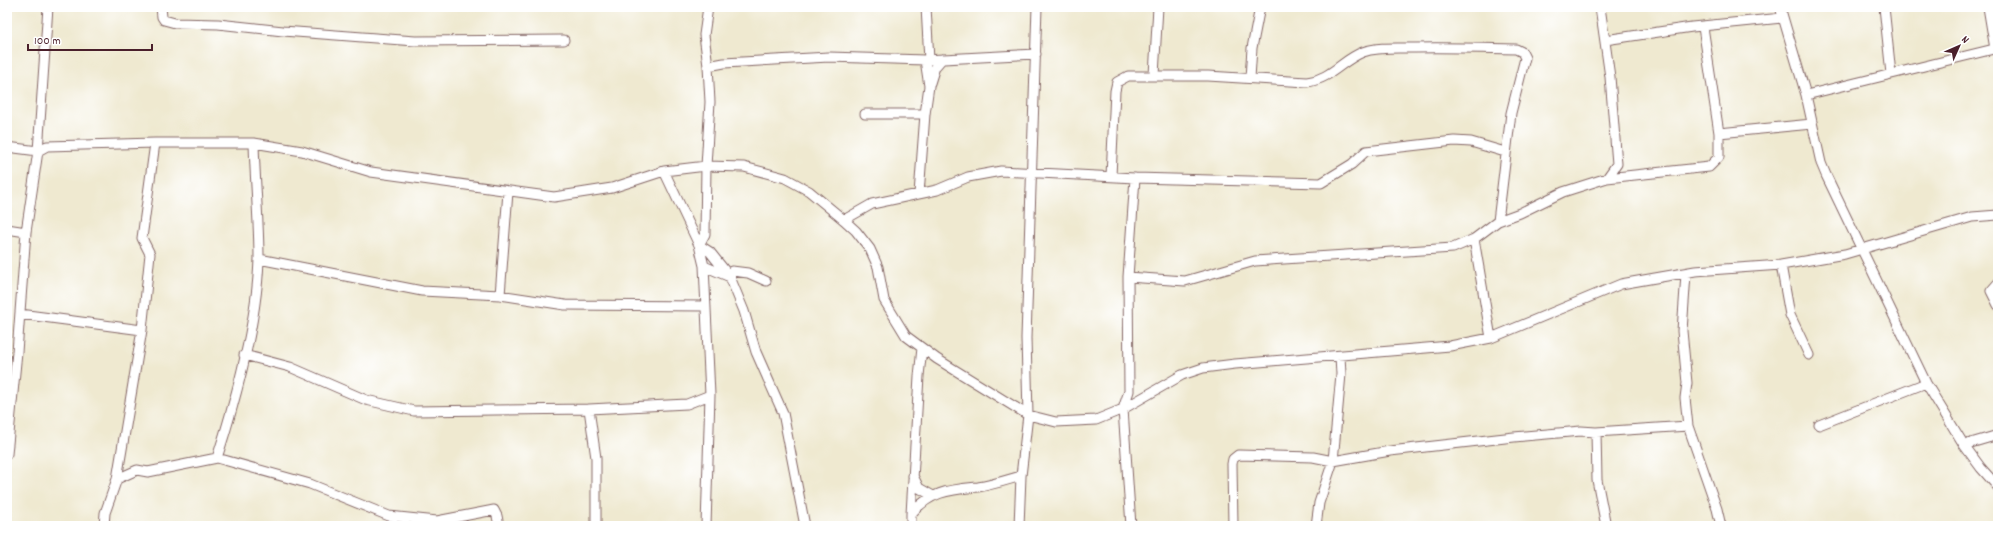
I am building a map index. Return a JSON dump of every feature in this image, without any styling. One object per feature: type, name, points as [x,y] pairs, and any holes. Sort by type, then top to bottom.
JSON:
[{"type":"street","points":[[7,454],[26,232],[38,151],[48,7]]},
{"type":"street","points":[[161,7],[162,17],[164,20],[175,23],[218,24],[283,31],[415,41],[564,40]]},
{"type":"street","points":[[699,245],[705,234],[706,166],[710,102],[708,66],[704,35],[708,7]]},
{"type":"street","points":[[926,7],[929,86]]},
{"type":"street","points":[[1019,526],[1021,476],[1028,415],[1026,338],[1037,7]]},
{"type":"street","points":[[1154,75],[1158,7]]},
{"type":"street","points":[[1250,78],[1252,48],[1260,7]]},
{"type":"street","points":[[1600,7],[1616,129],[1618,164],[1628,176]]},
{"type":"street","points":[[1780,7],[1806,96],[1821,163],[1926,383],[1964,445],[1981,468],[1998,487]]},
{"type":"street","points":[[1884,7],[1891,74]]},
{"type":"street","points":[[1806,96],[1996,48],[1988,7]]},
{"type":"street","points":[[1605,40],[1692,27],[1782,18]]},
{"type":"street","points":[[1128,277],[1184,281],[1255,262],[1453,248],[1474,239],[1498,221],[1520,213],[1563,192],[1607,178],[1709,167],[1719,157],[1719,133],[1703,27]]},
{"type":"street","points":[[1111,176],[1115,91],[1117,82],[1128,76],[1154,75],[1250,78],[1308,82],[1318,80],[1358,55],[1379,49],[1445,47],[1516,49],[1522,52],[1525,58],[1511,113],[1505,152],[1498,221]]},
{"type":"street","points":[[708,66],[724,63],[829,57],[927,60],[1036,54]]},
{"type":"street","points":[[919,194],[925,114],[929,86],[935,67],[942,59]]},
{"type":"street","points":[[865,114],[925,114]]},
{"type":"street","points":[[1719,133],[1812,124]]},
{"type":"street","points":[[844,220],[872,204],[937,190],[968,177],[1001,171],[1032,174],[1135,178],[1322,183],[1352,164],[1366,151],[1454,141],[1471,142],[1505,152]]},
{"type":"street","points":[[104,526],[105,513],[117,479],[142,330],[150,254],[142,238],[155,142]]},
{"type":"street","points":[[7,147],[38,151],[47,146],[155,142],[254,143],[302,152],[371,172],[508,192],[554,197],[612,188],[664,170],[706,166],[744,167],[785,178],[809,191],[844,220],[870,249],[878,267],[884,300],[906,336],[922,348],[1028,415],[1056,422],[1096,420],[1123,409],[1182,375],[1203,368],[1450,346],[1491,338],[1621,284],[1686,274],[1695,271],[1781,265],[1845,254],[1861,248],[1972,217],[1998,215]]},
{"type":"street","points":[[217,458],[231,416],[255,302],[258,259],[254,143]]},
{"type":"street","points":[[1607,178],[1618,164]]},
{"type":"street","points":[[664,170],[699,245],[704,266],[710,395],[706,526]]},
{"type":"street","points":[[1131,526],[1123,409],[1129,391],[1128,277],[1135,178]]},
{"type":"street","points":[[500,295],[508,192]]},
{"type":"street","points":[[7,230],[26,232]]},
{"type":"street","points":[[1474,239],[1491,338]]},
{"type":"street","points":[[699,245],[710,252],[730,276],[744,312],[756,352],[783,413],[805,526]]},
{"type":"street","points":[[1845,254],[1866,259]]},
{"type":"street","points":[[258,259],[422,291],[500,295],[566,305],[706,306]]},
{"type":"street","points":[[1781,265],[1790,315],[1809,355]]},
{"type":"street","points":[[704,266],[730,276]]},
{"type":"street","points":[[730,276],[732,271],[738,271],[766,281]]},
{"type":"street","points":[[1686,274],[1682,331],[1688,383],[1685,398],[1688,426],[1717,509],[1721,526]]},
{"type":"street","points":[[1998,283],[1991,292],[1998,305]]},
{"type":"street","points":[[20,314],[142,330]]},
{"type":"street","points":[[911,526],[919,376],[922,348]]},
{"type":"street","points":[[244,355],[290,367],[366,400],[414,411],[589,409],[687,404],[710,395]]},
{"type":"street","points":[[1316,526],[1319,503],[1333,461],[1340,356]]},
{"type":"street","points":[[1819,425],[1926,383]]},
{"type":"street","points":[[589,409],[596,458],[596,526]]},
{"type":"street","points":[[1233,526],[1232,464],[1233,459],[1238,455],[1314,457],[1333,461],[1390,451],[1514,437],[1581,431],[1596,432],[1688,426]]},
{"type":"street","points":[[1596,432],[1597,480],[1606,526]]},
{"type":"street","points":[[1964,445],[1998,436]]},
{"type":"street","points":[[117,479],[137,470],[148,472],[217,458],[310,484],[389,516],[437,521],[494,510],[499,526]]},
{"type":"street","points":[[913,474],[919,488],[933,496]]},
{"type":"street","points":[[911,514],[919,504],[933,496],[959,488],[979,486],[1021,476]]}]
